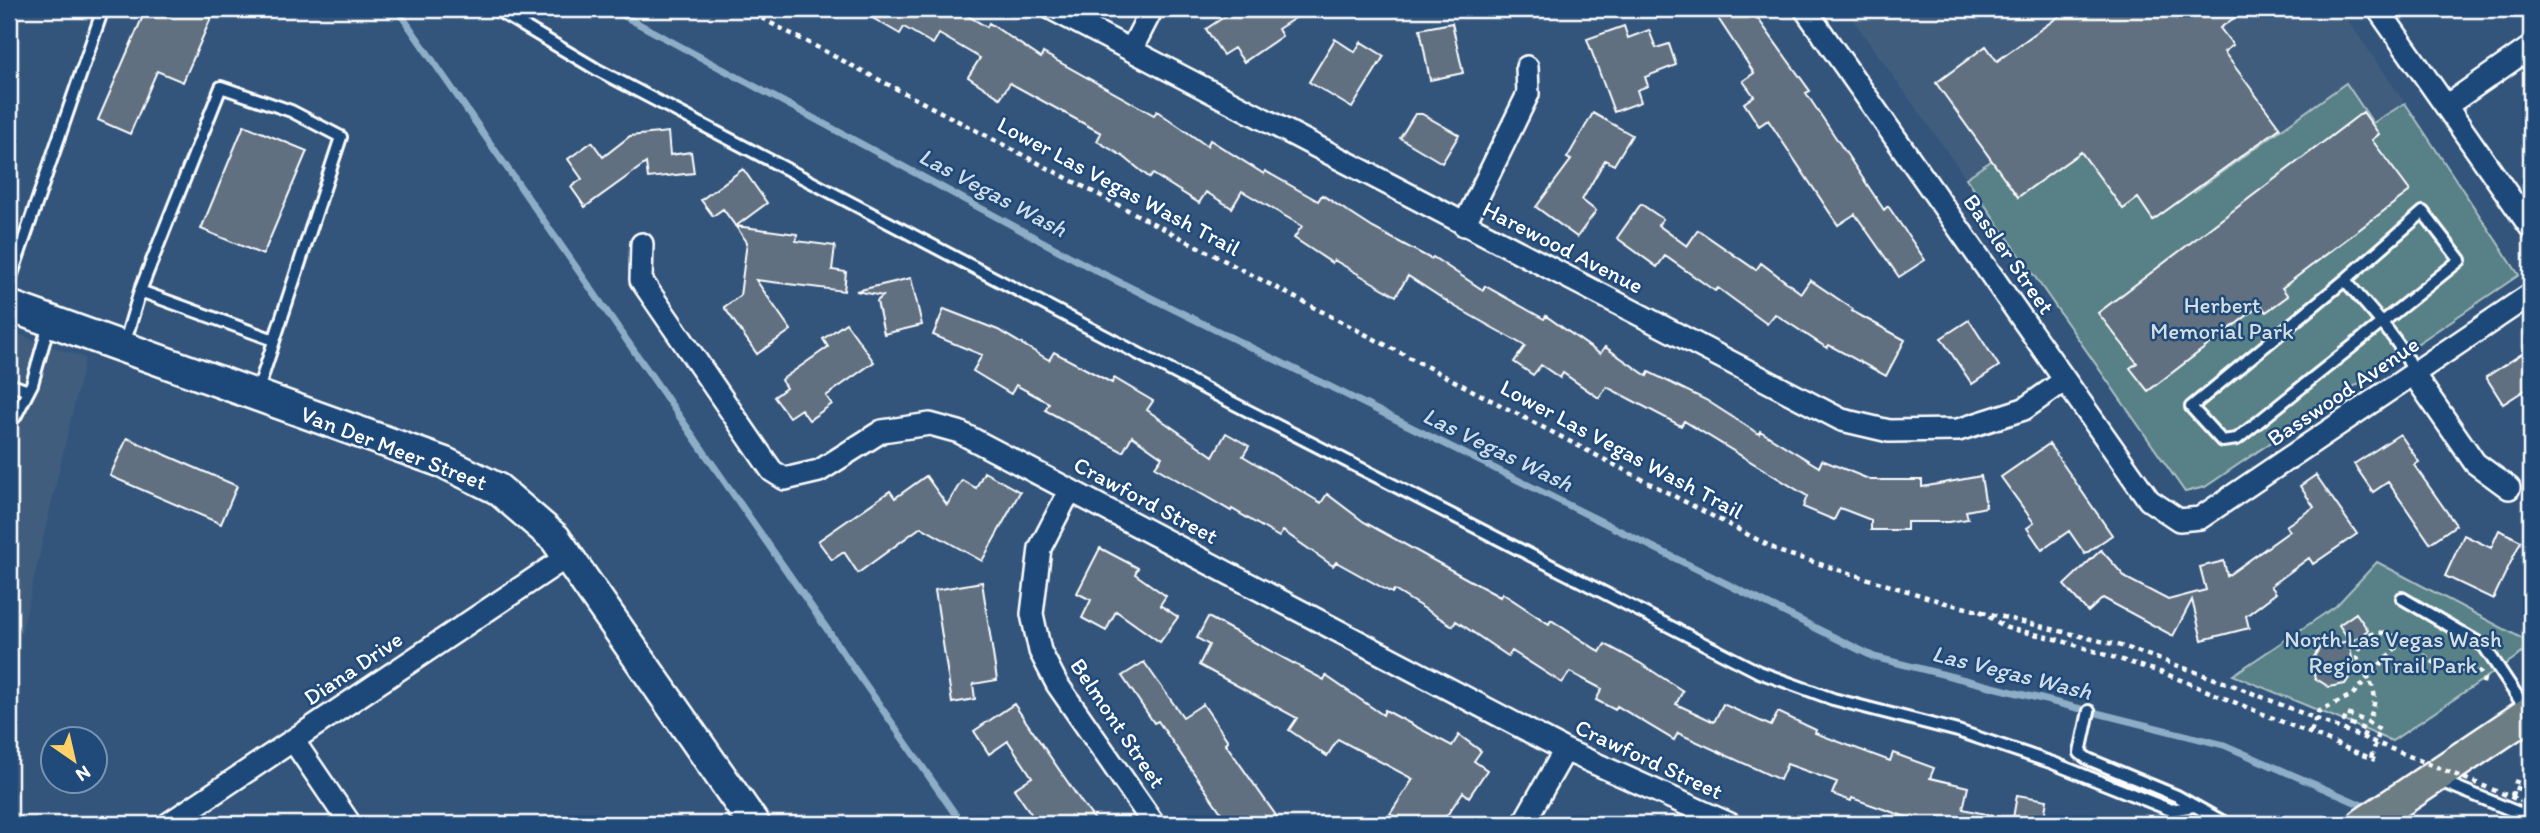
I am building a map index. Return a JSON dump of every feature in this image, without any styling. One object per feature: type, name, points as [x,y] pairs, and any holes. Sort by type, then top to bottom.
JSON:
[{"type":"main road","points":[[2364,824],[2530,713]]},
{"type":"street","name":"Harewood Avenue","points":[[1052,9],[1842,420],[1889,431],[1958,430],[2024,409],[2065,380]]},
{"type":"street","points":[[1131,50],[1152,9]]},
{"type":"street","name":"Bassler Street","points":[[1805,9],[2149,500],[2179,520]]},
{"type":"street","points":[[2378,9],[2531,228]]},
{"type":"street","points":[[2445,106],[2531,47]]},
{"type":"street","points":[[1464,225],[1528,94],[1527,67]]},
{"type":"street","name":"Crawford Street","points":[[642,244],[641,280],[772,471],[785,479],[820,471],[882,431],[930,424],[959,432],[1565,750],[1730,824]]},
{"type":"street","name":"Basswood Avenue","points":[[2179,520],[2200,518],[2531,295]]},
{"type":"street","name":"Van Der Meer Street","points":[[9,306],[445,463],[498,489],[555,538],[754,824]]},
{"type":"street","points":[[2414,375],[2475,463],[2510,488]]},
{"type":"street","name":"Belmont Street","points":[[1070,490],[1040,548],[1032,614],[1041,651],[1057,684],[1154,824]]},
{"type":"street","name":"Diana Drive","points":[[167,824],[568,556]]},
{"type":"street","points":[[293,740],[350,824]]},
{"type":"street","points":[[1522,824],[1565,750]]},
{"type":"lane","points":[[9,283],[103,9]]},
{"type":"lane","points":[[495,9],[596,69],[1207,390],[1759,672],[1833,699],[1958,731],[2053,763],[2171,810],[2194,806]]},
{"type":"lane","points":[[123,348],[140,291],[221,87],[291,111],[341,137],[256,395]]},
{"type":"lane","points":[[2423,212],[2460,260],[2237,439],[2222,441],[2191,407],[2345,280],[2423,212]]},
{"type":"lane","points":[[2345,280],[2410,361],[2414,375]]},
{"type":"lane","points":[[140,291],[274,340]]},
{"type":"lane","points":[[12,418],[28,391],[50,321]]},
{"type":"lane","points":[[9,384],[28,391]]},
{"type":"lane","points":[[2403,598],[2484,646],[2530,713]]},
{"type":"lane","points":[[2089,711],[2080,753],[2227,824]]},
{"type":"lane","points":[[2427,781],[2526,816]]},
{"type":"path","name":"Lower Las Vegas Wash Trail","points":[[744,9],[1781,552],[1976,609],[2125,647],[2232,685],[2531,805]]},
{"type":"path","points":[[1976,609],[2007,628],[2056,639],[2134,663],[2373,759],[2380,730],[2347,714],[2344,721],[2366,730],[2363,737]]},
{"type":"path","points":[[2368,722],[2376,703],[2376,692],[2357,658],[2360,647],[2368,636],[2379,631],[2453,672],[2479,669],[2484,679],[2482,687]]},
{"type":"path","points":[[2311,732],[2318,712],[2352,695],[2401,641]]},
{"type":"path","points":[[2531,788],[2514,784],[2531,794]]},
{"type":"shaded area","points":[[1845,9],[2340,9],[2405,103],[2373,123],[2346,83],[2194,192],[2113,78],[1966,178]]},
{"type":"shaded area","points":[[9,331],[85,358],[9,687]]},
{"type":"green space","name":"Herbert Memorial Park","points":[[2114,77],[2194,192],[2346,83],[2373,123],[2405,103],[2519,275],[2205,487],[2185,492],[1966,178]]},
{"type":"green space","name":"North Las Vegas Wash Region Trail Park","points":[[2377,562],[2531,643],[2531,647],[2392,741],[2233,675],[2336,606]]},
{"type":"building","points":[[146,9],[170,16],[173,9],[215,9],[183,82],[157,71],[130,134],[98,120]]},
{"type":"building","points":[[857,9],[956,9],[987,27],[989,23],[1041,58],[1043,53],[1154,115],[1157,111],[1207,146],[1210,140],[1264,174],[1265,171],[1318,201],[1322,195],[1373,228],[1431,259],[1433,257],[1483,290],[1485,286],[1544,319],[1546,316],[1600,354],[1605,347],[1647,376],[1649,372],[1706,400],[1759,434],[1760,431],[1819,467],[1822,460],[1871,480],[1922,480],[1922,487],[1981,476],[1986,507],[1966,511],[1968,519],[1907,522],[1907,530],[1871,530],[1871,520],[1840,508],[1834,520],[1803,507],[1807,496],[1684,421],[1681,426],[1607,387],[1599,398],[1563,373],[1560,378],[1541,365],[1533,375],[1514,362],[1525,346],[1454,306],[1408,276],[1396,296],[1334,260],[1332,263],[1294,238],[1302,226],[1242,191],[1232,208],[1206,192],[1199,203],[1153,174],[1150,178],[1124,157],[1097,141],[1101,133],[1010,83],[1000,98],[968,77],[980,58],[939,34],[933,44],[904,27],[900,34]]},
{"type":"building","points":[[1236,9],[1309,9],[1278,29],[1282,36],[1244,62],[1234,48],[1223,55],[1206,29]]},
{"type":"building","points":[[1712,9],[1751,9],[1810,91],[1806,93],[1884,210],[1888,206],[1925,260],[1899,277],[1855,214],[1838,225],[1768,120],[1759,126],[1744,103],[1754,96],[1743,81],[1754,73]]},
{"type":"building","points":[[2069,9],[2247,9],[2220,28],[2233,45],[2224,52],[2280,128],[2153,220],[2138,198],[2123,209],[2081,152],[2018,197],[1936,83],[1986,46],[1997,61]]},
{"type":"building","points":[[1452,23],[1463,73],[1430,80],[1420,29]]},
{"type":"building","points":[[1624,26],[1628,38],[1649,30],[1656,48],[1669,44],[1676,65],[1645,77],[1648,86],[1637,90],[1641,102],[1614,112],[1587,39]]},
{"type":"building","points":[[1335,39],[1355,52],[1361,42],[1384,56],[1352,108],[1309,82]]},
{"type":"building","points":[[2363,112],[2379,134],[2372,140],[2410,191],[2282,288],[2288,296],[2266,312],[2261,305],[2148,391],[2130,368],[2137,363],[2098,313]]},
{"type":"building","points":[[1593,113],[1632,135],[1614,165],[1605,160],[1582,200],[1596,211],[1577,237],[1536,207],[1571,160],[1567,158]]},
{"type":"building","points":[[1415,114],[1422,114],[1459,135],[1442,163],[1400,138]]},
{"type":"building","points":[[244,125],[307,151],[263,255],[201,229]]},
{"type":"building","points":[[668,132],[670,155],[691,152],[694,173],[648,178],[646,163],[585,207],[571,187],[582,179],[568,159],[592,142],[603,157],[630,136]]},
{"type":"building","points":[[743,169],[767,203],[736,226],[797,234],[796,241],[835,246],[832,270],[846,272],[844,291],[756,280],[791,330],[757,354],[724,307],[740,296],[747,242],[723,209],[713,216],[701,200]]},
{"type":"building","points":[[1641,204],[1663,219],[1658,225],[1687,246],[1698,230],[1756,270],[1761,263],[1801,293],[1810,280],[1853,309],[1852,311],[1905,340],[1886,376],[1829,345],[1827,348],[1775,314],[1767,324],[1718,288],[1715,291],[1665,256],[1657,267],[1617,238]]},
{"type":"building","points":[[911,278],[922,325],[884,334],[877,301],[883,296],[856,291]]},
{"type":"building","points":[[944,309],[998,330],[1049,360],[1054,352],[1112,383],[1114,378],[1153,401],[1147,410],[1213,456],[1226,433],[1249,446],[1243,456],[1321,503],[1327,494],[1364,522],[1500,597],[1502,593],[1549,624],[1551,620],[1600,652],[1605,644],[1640,663],[1683,691],[1676,704],[1714,722],[1723,704],[1771,726],[1778,712],[1816,730],[1815,733],[1890,761],[1893,753],[1934,768],[1930,778],[1968,787],[1963,809],[1998,817],[1997,824],[1926,824],[1852,798],[1851,801],[1832,794],[1837,782],[1787,764],[1780,780],[1678,733],[1674,740],[1617,706],[1615,710],[1596,700],[1602,689],[1570,672],[1562,683],[1512,651],[1508,656],[1456,621],[1453,626],[1394,590],[1392,593],[1336,562],[1333,566],[1283,531],[1279,537],[1232,509],[1231,511],[1155,467],[1162,457],[1132,436],[1123,452],[1045,410],[1049,403],[1016,385],[1011,394],[973,371],[982,355],[933,335]]},
{"type":"building","points":[[1969,320],[1999,366],[1972,384],[1941,338]]},
{"type":"building","points":[[846,323],[874,362],[826,396],[832,404],[809,420],[801,409],[789,417],[774,397],[786,388],[781,380],[828,347],[823,339]]},
{"type":"building","points":[[2531,348],[2531,386],[2503,404],[2486,377]]},
{"type":"building","points":[[2400,434],[2419,462],[2414,465],[2456,525],[2430,543],[2388,482],[2373,492],[2354,464]]},
{"type":"building","points":[[127,438],[237,486],[221,524],[110,476]]},
{"type":"building","points":[[2049,444],[2112,535],[2085,554],[2069,531],[2042,550],[2027,528],[2034,523],[2001,477]]},
{"type":"building","points":[[984,472],[1020,492],[982,561],[921,527],[858,573],[844,552],[832,560],[818,541],[890,491],[895,498],[926,476],[947,505],[962,480],[976,488]]},
{"type":"building","points":[[2316,475],[2357,534],[2313,564],[2309,558],[2271,586],[2276,593],[2246,616],[2249,628],[2202,640],[2192,600],[2173,636],[2103,598],[2088,612],[2064,585],[2101,550],[2126,578],[2168,600],[2206,590],[2200,567],[2224,561],[2227,576],[2290,531],[2286,526],[2314,507],[2300,486]]},
{"type":"building","points":[[2499,530],[2521,541],[2493,599],[2445,576],[2464,535],[2491,548]]},
{"type":"building","points":[[1100,548],[1138,568],[1135,574],[1166,596],[1160,605],[1178,617],[1160,642],[1116,611],[1106,631],[1082,618],[1091,600],[1077,593]]},
{"type":"building","points":[[982,582],[997,680],[973,684],[975,699],[952,703],[935,590]]},
{"type":"building","points":[[2356,613],[2368,630],[2351,642],[2339,625]]},
{"type":"building","points":[[1208,617],[1324,680],[1326,676],[1383,715],[1385,710],[1452,746],[1459,735],[1481,751],[1474,761],[1487,770],[1469,797],[1463,792],[1441,824],[1405,824],[1390,814],[1413,779],[1338,739],[1327,756],[1289,730],[1297,718],[1199,665],[1209,645],[1197,638]]},
{"type":"building","points":[[2349,641],[2354,670],[2345,684],[2329,687],[2315,678],[2311,662],[2320,647]]},
{"type":"building","points":[[1144,662],[1183,717],[1203,704],[1228,741],[1225,743],[1282,824],[1229,824],[1158,721],[1154,723],[1122,676]]},
{"type":"building","points":[[1014,704],[1098,824],[1038,824],[1014,789],[1032,777],[1008,741],[989,754],[974,731]]},
{"type":"building","points":[[2017,795],[2047,800],[2043,824],[2012,824]]},
{"type":"waterway","name":"Las Vegas Wash","points":[[397,9],[962,824]]},
{"type":"waterway","name":"Las Vegas Wash","points":[[611,9],[1095,270],[1874,657],[2224,745],[2371,809]]},
{"type":"waterway","name":"Las Vegas Wash","points":[[2391,818],[2407,824]]}]
